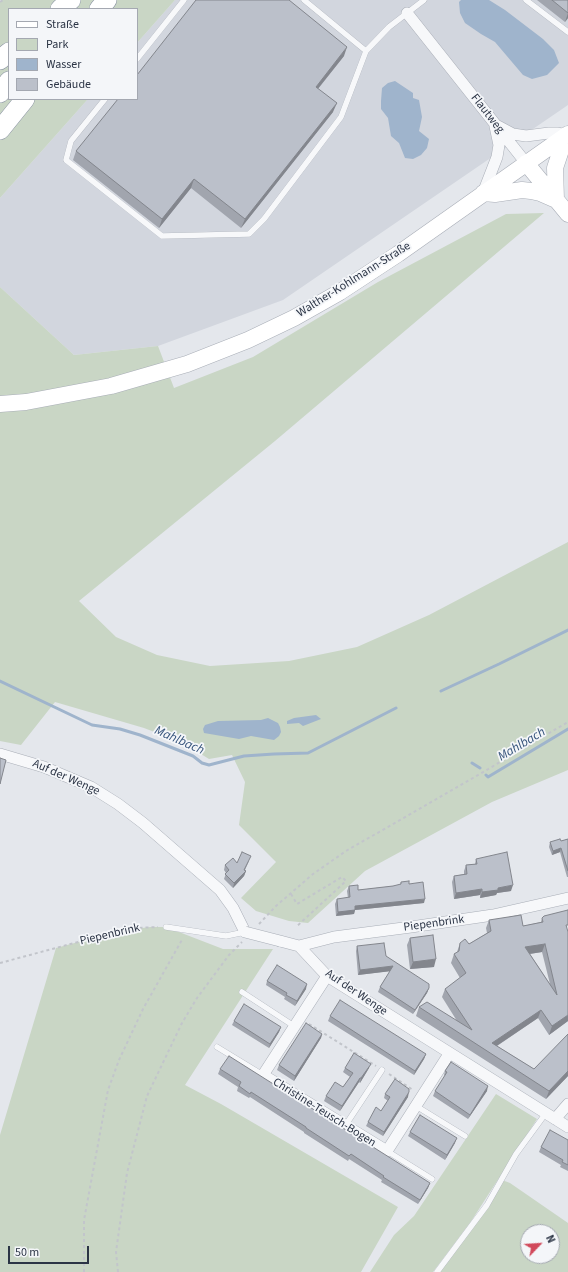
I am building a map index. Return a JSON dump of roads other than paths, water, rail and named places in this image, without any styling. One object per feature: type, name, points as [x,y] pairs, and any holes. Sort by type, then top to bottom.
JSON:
[{"type":"highway","points":[[61,8],[72,0]]},
{"type":"highway","points":[[100,8],[106,0]]},
{"type":"highway","points":[[0,60],[8,53]]},
{"type":"highway","points":[[0,93],[8,83]]},
{"type":"highway","points":[[0,130],[24,100]]},
{"type":"main road","name":"Walther-Kohlmann-Straße","points":[[0,404],[26,402],[111,386],[187,364],[248,340],[294,318],[340,292],[398,254],[567,134]]},
{"type":"main road","points":[[483,193],[495,194],[522,190],[540,193],[556,200],[555,168],[567,134]]},
{"type":"main road","name":"Flautweg","points":[[526,163],[568,214]]},
{"type":"street","name":"Flautweg","points":[[407,13],[526,163]]},
{"type":"street","points":[[494,124],[513,134],[526,136],[549,133],[567,134]]},
{"type":"street","points":[[483,193],[498,157],[498,145],[494,124]]},
{"type":"street","name":"Auf der Wenge","points":[[0,754],[44,767],[91,787],[105,795],[143,823],[220,890],[248,933]]},
{"type":"street","name":"Piepenbrink","points":[[299,946],[334,937],[493,915],[568,898]]},
{"type":"street","points":[[248,933],[299,946]]},
{"type":"street","name":"Auf der Wenge","points":[[299,946],[327,976],[449,1054],[568,1127]]},
{"type":"street","name":"Christine-Teusch-Bogen","points":[[327,976],[263,1075],[387,1151],[449,1054]]},
{"type":"street","points":[[550,1116],[568,1104]]},
{"type":"lane","points":[[138,58],[184,0]]},
{"type":"lane","points":[[304,0],[366,51]]},
{"type":"lane","points":[[103,100],[71,141],[66,160],[162,236],[249,234],[264,219],[341,117],[366,51],[389,27],[424,0]]},
{"type":"lane","points":[[526,0],[568,32]]},
{"type":"lane","points":[[166,928],[226,936],[248,933]]},
{"type":"lane","points":[[242,992],[297,1022]]},
{"type":"lane","points":[[217,1047],[263,1075]]},
{"type":"lane","points":[[345,1126],[382,1070]]},
{"type":"lane","points":[[416,1106],[465,1136]]},
{"type":"lane","points":[[437,1272],[487,1205],[516,1154],[550,1116]]},
{"type":"lane","points":[[387,1151],[432,1179]]},
{"type":"water","points":[[461,0],[489,0],[505,10],[543,39],[554,50],[559,63],[547,75],[532,79],[523,75],[495,42],[465,23],[460,13],[459,2]]},
{"type":"water","points":[[395,81],[413,93],[413,98],[419,100],[422,117],[419,131],[429,139],[427,148],[421,155],[413,159],[405,158],[399,143],[391,136],[388,118],[381,109],[382,88],[388,83]]},
{"type":"water","points":[[316,715],[321,719],[303,726],[299,723],[287,724],[287,721],[294,718]]},
{"type":"water","points":[[268,718],[278,723],[280,727],[281,732],[274,740],[251,736],[239,739],[204,733],[203,729],[205,725],[218,721],[261,720]]},
{"type":"waterway","points":[[441,691],[568,630]]},
{"type":"waterway","name":"Mahlbach","points":[[0,681],[92,725],[120,729],[140,735],[193,756],[202,763],[209,765],[244,756],[308,753],[396,708]]},
{"type":"waterway","name":"Mahlbach","points":[[486,775],[488,777],[568,729]]},
{"type":"waterway","name":"Mahlbach","points":[[472,763],[480,768]]}]
